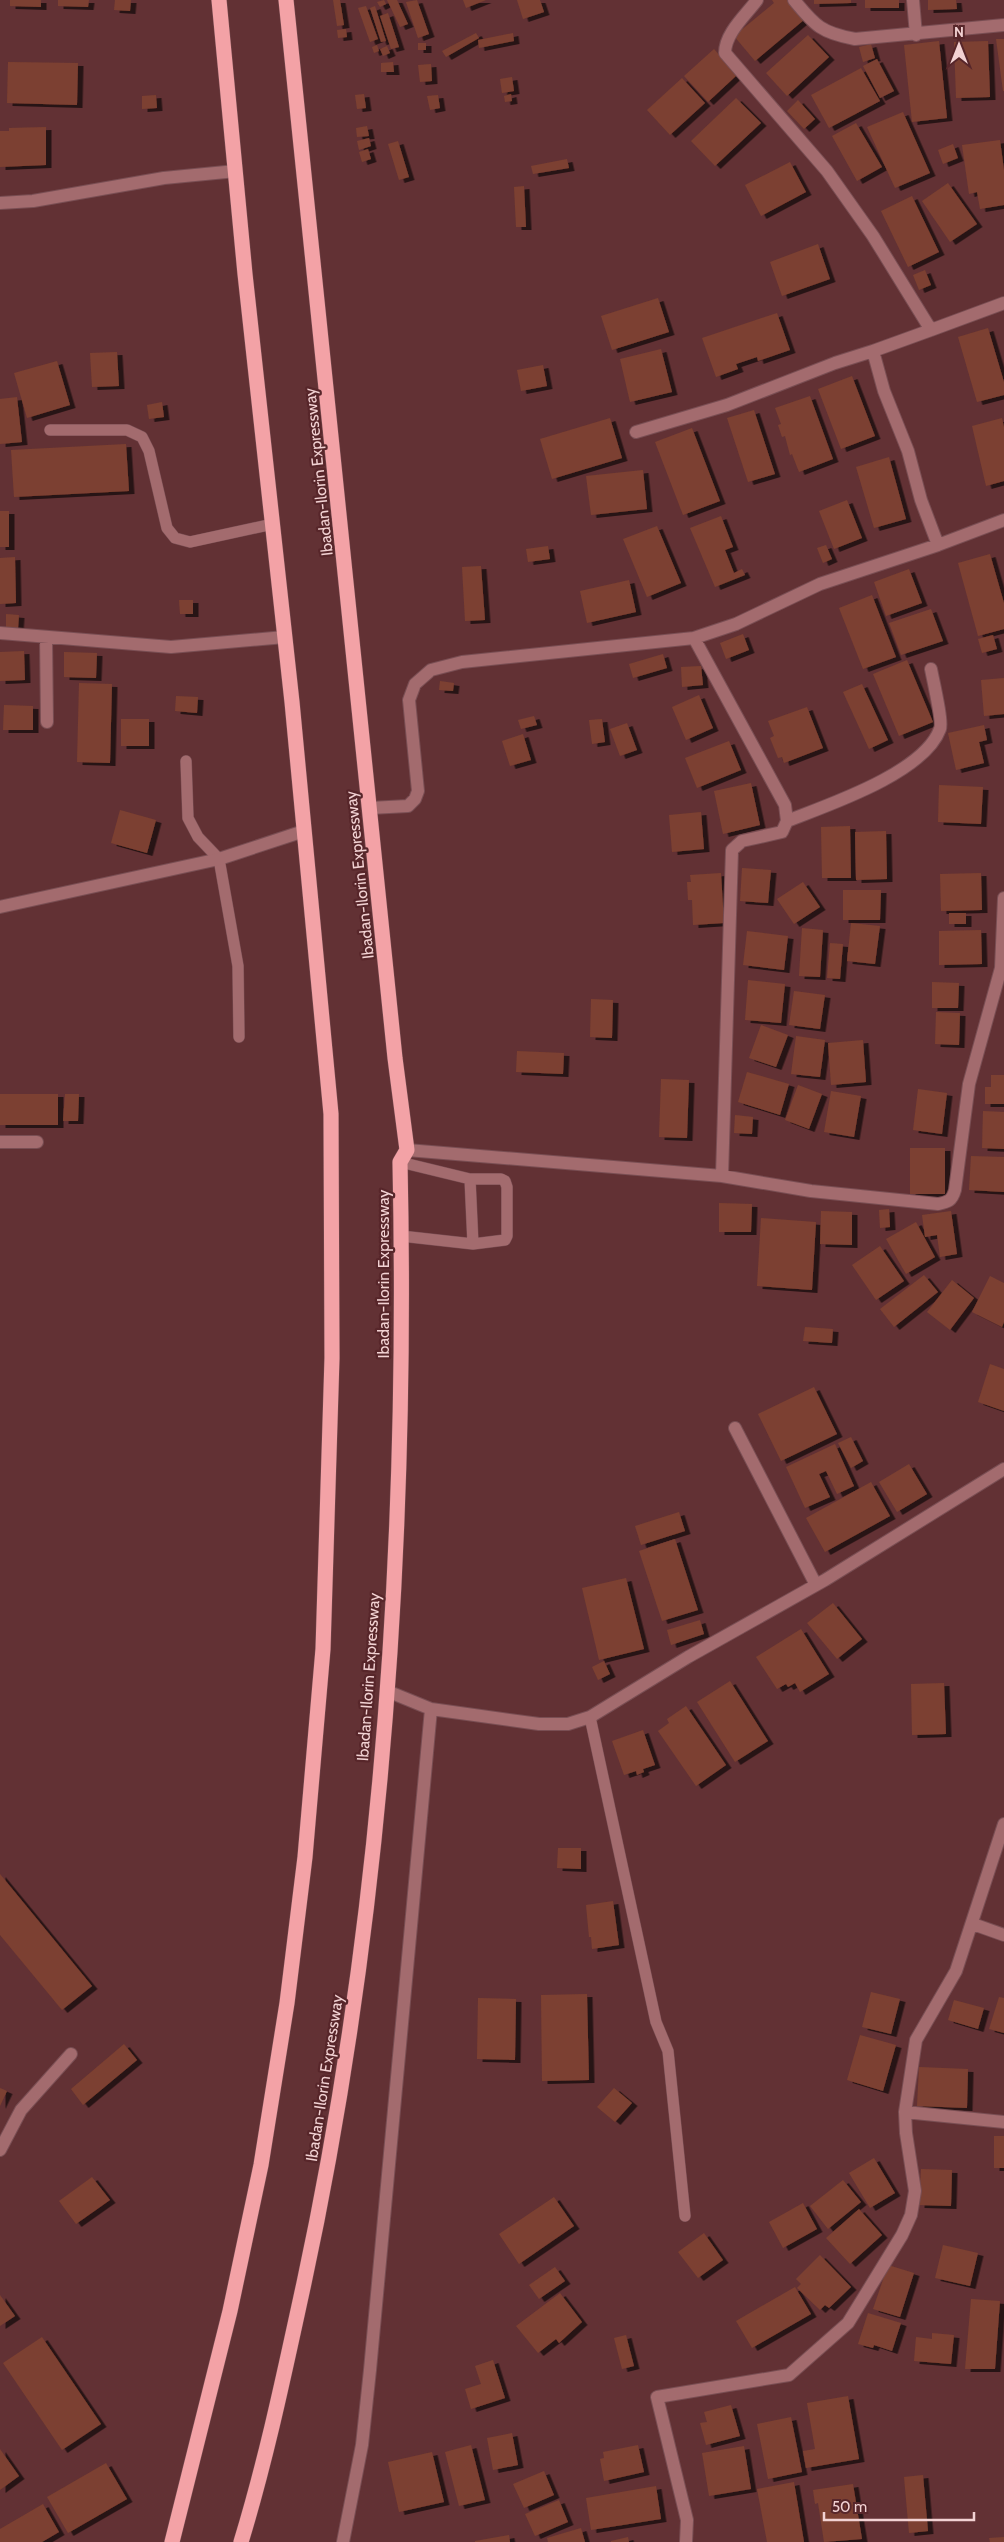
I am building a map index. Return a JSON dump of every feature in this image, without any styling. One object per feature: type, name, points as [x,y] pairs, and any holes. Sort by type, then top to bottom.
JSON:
[{"type":"highway","points":[[172,2542],[216,2368],[261,2165],[287,2003],[305,1858],[316,1743],[330,1460],[332,1198],[330,1114],[285,638],[219,0]]},
{"type":"highway","name":"Ibadan-Ilorin Expressway","points":[[240,2542],[285,2373],[324,2189],[355,2004],[387,1690],[400,1429],[403,1156],[370,808],[286,0]]},
{"type":"street","points":[[758,0],[735,28],[726,46],[726,53],[827,171],[873,236],[931,330]]},
{"type":"street","points":[[794,0],[816,26],[840,36],[856,40],[1004,25]]},
{"type":"street","points":[[913,0],[916,35]]},
{"type":"street","points":[[0,203],[33,201],[164,178],[236,171]]},
{"type":"street","points":[[636,432],[728,405],[835,363],[1004,303]]},
{"type":"street","points":[[873,351],[884,391],[908,451],[921,500],[938,545]]},
{"type":"street","points":[[370,808],[408,806],[415,799],[418,791],[409,700],[415,684],[431,670],[462,662],[694,638],[736,624],[820,584],[938,545],[1004,520]]},
{"type":"street","points":[[0,634],[171,648],[285,638]]},
{"type":"street","points":[[46,638],[47,722]]},
{"type":"street","points":[[694,638],[785,805],[787,821],[782,832],[742,841],[732,850],[722,1176]]},
{"type":"street","points":[[787,821],[872,788],[915,759],[933,742],[941,727],[931,669]]},
{"type":"street","points":[[0,907],[219,859],[304,831]]},
{"type":"street","points":[[403,1156],[722,1176],[811,1191],[938,1204],[948,1202],[953,1198],[955,1190],[969,1084],[1001,968],[1004,898]]},
{"type":"street","points":[[0,1142],[37,1142]]},
{"type":"street","points":[[735,1428],[816,1585]]},
{"type":"street","points":[[387,1690],[431,1709],[539,1724],[568,1724],[590,1717],[688,1657],[816,1585],[1004,1469]]},
{"type":"street","points":[[343,2542],[362,2446],[431,1709]]},
{"type":"street","points":[[686,2542],[687,2520],[657,2396],[789,2374],[848,2323],[902,2235],[911,2215],[915,2191],[905,2112],[916,2040],[956,1971],[1004,1824]]},
{"type":"street","points":[[972,1924],[1004,1935]]},
{"type":"street","points":[[0,2150],[21,2110],[70,2054]]},
{"type":"street","points":[[905,2112],[1004,2122]]},
{"type":"lane","points":[[50,430],[127,430],[142,436],[149,451],[167,528],[175,538],[190,542],[273,524]]},
{"type":"lane","points":[[186,761],[188,818],[198,837],[219,859],[238,966],[239,1037]]},
{"type":"lane","points":[[401,1236],[473,1244],[505,1240],[507,1236],[507,1187],[505,1182],[501,1179],[470,1179],[403,1156]]},
{"type":"lane","points":[[470,1179],[473,1244]]},
{"type":"lane","points":[[590,1717],[656,2022],[668,2051],[685,2216]]},
{"type":"building","points":[[10,0],[41,0],[41,7],[10,6]]},
{"type":"building","points":[[58,0],[89,0],[88,7],[58,6]]},
{"type":"building","points":[[115,0],[131,0],[130,11],[114,10]]},
{"type":"building","points":[[333,0],[340,0],[344,25],[337,26]]},
{"type":"building","points":[[384,0],[386,4],[380,7],[377,2]]},
{"type":"building","points":[[387,0],[397,0],[408,24],[400,27]]},
{"type":"building","points":[[417,0],[429,34],[418,38],[406,2]]},
{"type":"building","points":[[463,0],[486,0],[466,8]]},
{"type":"building","points":[[517,0],[540,0],[544,12],[523,19]]},
{"type":"building","points":[[772,0],[789,0],[805,19],[755,61],[734,36],[774,3]]},
{"type":"building","points":[[814,0],[851,0],[851,3],[814,4]]},
{"type":"building","points":[[865,0],[899,0],[899,8],[865,8]]},
{"type":"building","points":[[928,0],[956,0],[957,9],[928,10]]},
{"type":"building","points":[[366,6],[378,39],[370,42],[358,8]]},
{"type":"building","points":[[375,6],[386,41],[381,42],[370,8]]},
{"type":"building","points":[[388,13],[399,47],[391,49],[380,16]]},
{"type":"building","points":[[346,29],[347,37],[338,38],[337,30]]},
{"type":"building","points":[[476,33],[479,38],[446,57],[442,51]]},
{"type":"building","points":[[513,33],[514,41],[479,48],[478,40]]},
{"type":"building","points":[[808,35],[829,57],[787,96],[766,73]]},
{"type":"building","points":[[996,39],[1004,39],[1004,91],[1003,91]]},
{"type":"building","points":[[939,41],[947,118],[912,122],[904,45]]},
{"type":"building","points":[[988,41],[990,97],[956,98],[954,42]]},
{"type":"building","points":[[418,43],[426,43],[426,50],[418,50]]},
{"type":"building","points":[[871,44],[875,58],[863,62],[859,47]]},
{"type":"building","points":[[377,45],[379,51],[374,53],[372,47]]},
{"type":"building","points":[[387,46],[390,53],[383,56],[380,49]]},
{"type":"building","points":[[714,49],[737,75],[708,102],[684,76]]},
{"type":"building","points":[[877,59],[894,91],[880,98],[863,66]]},
{"type":"building","points":[[8,62],[78,63],[77,105],[7,103]]},
{"type":"building","points":[[393,62],[394,72],[381,72],[381,63]]},
{"type":"building","points":[[431,64],[432,81],[420,82],[418,65]]},
{"type":"building","points":[[861,68],[880,101],[829,128],[811,95]]},
{"type":"building","points":[[512,77],[514,91],[502,93],[500,79]]},
{"type":"building","points":[[682,78],[705,103],[670,135],[647,110]]},
{"type":"building","points":[[364,94],[366,108],[357,109],[355,95]]},
{"type":"building","points":[[511,94],[512,101],[505,102],[504,96]]},
{"type":"building","points":[[156,95],[157,108],[142,109],[142,96]]},
{"type":"building","points":[[438,95],[440,108],[430,110],[427,96]]},
{"type":"building","points":[[736,98],[761,123],[715,166],[691,141]]},
{"type":"building","points":[[798,100],[815,119],[804,129],[787,111]]},
{"type":"building","points":[[903,112],[930,173],[895,188],[867,127]]},
{"type":"building","points":[[856,123],[882,167],[857,181],[832,136]]},
{"type":"building","points":[[367,126],[369,136],[357,137],[356,128]]},
{"type":"building","points":[[46,127],[46,165],[0,167],[0,131],[9,131],[9,128]]},
{"type":"building","points":[[369,138],[371,146],[359,150],[357,141]]},
{"type":"building","points":[[1000,140],[1004,170],[1004,205],[980,209],[977,192],[969,194],[962,145]]},
{"type":"building","points":[[398,141],[409,177],[399,180],[388,144]]},
{"type":"building","points":[[953,144],[958,158],[943,164],[938,150]]},
{"type":"building","points":[[368,149],[371,159],[362,162],[359,152]]},
{"type":"building","points":[[567,159],[569,168],[533,174],[531,166]]},
{"type":"building","points":[[790,162],[806,192],[761,216],[745,185]]},
{"type":"building","points":[[948,183],[977,224],[950,242],[922,201]]},
{"type":"building","points":[[524,186],[526,227],[516,227],[514,187]]},
{"type":"building","points":[[912,196],[939,252],[908,267],[881,211]]},
{"type":"building","points":[[818,244],[830,279],[782,296],[770,262]]},
{"type":"building","points":[[925,270],[931,285],[919,290],[913,275]]},
{"type":"building","points":[[658,298],[669,332],[612,350],[601,316]]},
{"type":"building","points":[[777,313],[790,350],[758,361],[757,357],[736,364],[738,369],[716,377],[702,338]]},
{"type":"building","points":[[988,328],[1004,382],[1004,395],[977,402],[958,337]]},
{"type":"building","points":[[661,349],[672,392],[630,402],[620,359]]},
{"type":"building","points":[[117,352],[119,386],[92,387],[90,353]]},
{"type":"building","points":[[57,361],[70,405],[27,418],[14,373]]},
{"type":"building","points":[[543,365],[547,386],[521,391],[517,370]]},
{"type":"building","points":[[852,376],[875,436],[841,449],[818,389]]},
{"type":"building","points":[[810,396],[833,459],[799,472],[792,454],[790,455],[785,436],[782,437],[778,425],[781,424],[775,408]]},
{"type":"building","points":[[17,397],[22,442],[0,444],[0,399]]},
{"type":"building","points":[[162,402],[164,417],[149,419],[147,405]]},
{"type":"building","points":[[754,410],[775,474],[748,482],[727,418]]},
{"type":"building","points":[[610,418],[622,458],[552,479],[540,439]]},
{"type":"building","points":[[1002,418],[1004,427],[1004,481],[986,486],[972,426]]},
{"type":"building","points":[[692,428],[720,501],[683,515],[655,442]]},
{"type":"building","points":[[126,444],[129,491],[14,497],[11,450]]},
{"type":"building","points":[[889,457],[906,519],[874,528],[856,467]]},
{"type":"building","points":[[643,470],[647,509],[591,515],[586,476]]},
{"type":"building","points":[[847,500],[862,538],[834,549],[819,511]]},
{"type":"building","points":[[0,511],[9,511],[9,547],[0,547]]},
{"type":"building","points":[[721,516],[733,547],[725,550],[734,573],[742,569],[745,575],[715,587],[690,528]]},
{"type":"building","points":[[657,526],[681,583],[647,597],[623,539]]},
{"type":"building","points":[[826,545],[832,559],[823,563],[817,548]]},
{"type":"building","points":[[548,546],[550,559],[528,562],[526,549]]},
{"type":"building","points":[[990,554],[1004,603],[1004,629],[978,636],[958,563]]},
{"type":"building","points":[[15,557],[16,603],[0,604],[0,558]]},
{"type":"building","points":[[481,566],[485,620],[465,621],[462,567]]},
{"type":"building","points":[[909,569],[922,603],[886,616],[874,582]]},
{"type":"building","points":[[629,580],[636,612],[587,623],[580,591]]},
{"type":"building","points":[[872,595],[896,657],[863,669],[839,608]]},
{"type":"building","points":[[179,600],[193,600],[193,614],[180,614]]},
{"type":"building","points":[[931,609],[943,641],[901,655],[889,623]]},
{"type":"building","points":[[6,614],[19,615],[18,629],[6,629]]},
{"type":"building","points":[[743,634],[749,650],[726,659],[720,643]]},
{"type":"building","points":[[993,635],[997,649],[982,653],[978,639]]},
{"type":"building","points":[[24,651],[25,680],[0,681],[0,652]]},
{"type":"building","points":[[64,652],[97,653],[96,678],[64,677]]},
{"type":"building","points":[[663,654],[667,668],[633,678],[629,664]]},
{"type":"building","points":[[907,660],[933,722],[899,736],[873,674]]},
{"type":"building","points":[[701,666],[703,685],[682,687],[681,667]]},
{"type":"building","points":[[1004,678],[1004,714],[984,716],[981,680]]},
{"type":"building","points":[[440,681],[454,683],[453,691],[439,690]]},
{"type":"building","points":[[79,683],[112,684],[110,763],[77,762]]},
{"type":"building","points":[[862,684],[888,740],[869,749],[843,692]]},
{"type":"building","points":[[699,695],[713,728],[686,740],[672,707]]},
{"type":"building","points":[[176,696],[198,697],[197,713],[175,711]]},
{"type":"building","points":[[4,705],[33,706],[33,730],[3,730]]},
{"type":"building","points":[[807,707],[823,748],[784,763],[782,757],[778,758],[770,738],[774,736],[768,721]]},
{"type":"building","points":[[534,716],[537,725],[521,729],[518,720]]},
{"type":"building","points":[[121,719],[149,719],[149,746],[121,746]]},
{"type":"building","points":[[602,719],[605,742],[592,744],[589,720]]},
{"type":"building","points":[[627,723],[637,750],[620,756],[610,729]]},
{"type":"building","points":[[984,725],[987,740],[979,742],[984,763],[956,770],[948,733]]},
{"type":"building","points":[[523,734],[531,760],[510,766],[502,741]]},
{"type":"building","points":[[729,741],[741,770],[697,788],[685,758]]},
{"type":"building","points":[[751,783],[760,825],[723,834],[714,791]]},
{"type":"building","points":[[939,785],[983,787],[981,824],[938,822]]},
{"type":"building","points":[[120,810],[156,820],[147,853],[111,843]]},
{"type":"building","points":[[701,812],[704,849],[672,852],[669,815]]},
{"type":"building","points":[[850,826],[851,878],[822,878],[821,827]]},
{"type":"building","points":[[886,831],[887,879],[856,880],[855,832]]},
{"type":"building","points":[[742,868],[771,870],[768,903],[740,901]]},
{"type":"building","points":[[721,873],[724,923],[693,925],[692,900],[688,900],[687,882],[691,882],[690,875]]},
{"type":"building","points":[[981,873],[982,910],[941,911],[940,874]]},
{"type":"building","points":[[803,882],[820,907],[794,924],[777,899]]},
{"type":"building","points":[[843,890],[881,890],[880,920],[843,920]]},
{"type":"building","points":[[949,913],[966,913],[966,924],[949,924]]},
{"type":"building","points":[[851,923],[880,926],[875,964],[847,961]]},
{"type":"building","points":[[802,928],[823,930],[820,977],[799,976]]},
{"type":"building","points":[[981,930],[982,964],[939,965],[939,931]]},
{"type":"building","points":[[747,931],[788,936],[784,970],[743,965]]},
{"type":"building","points":[[830,943],[843,944],[840,979],[827,978]]},
{"type":"building","points":[[748,980],[785,984],[781,1023],[745,1020]]},
{"type":"building","points":[[932,982],[959,983],[958,1008],[932,1008]]},
{"type":"building","points":[[794,991],[825,995],[820,1029],[789,1025]]},
{"type":"building","points":[[591,999],[613,1000],[612,1038],[590,1037]]},
{"type":"building","points":[[936,1012],[960,1013],[959,1045],[935,1044]]},
{"type":"building","points":[[761,1025],[788,1035],[776,1067],[749,1058]]},
{"type":"building","points":[[796,1036],[825,1040],[820,1077],[791,1074]]},
{"type":"building","points":[[863,1040],[866,1082],[831,1085],[828,1043]]},
{"type":"building","points":[[517,1051],[564,1053],[563,1074],[516,1072]]},
{"type":"building","points":[[747,1072],[789,1084],[780,1115],[738,1102]]},
{"type":"building","points":[[991,1075],[1004,1075],[1004,1104],[985,1104],[985,1087],[991,1087]]},
{"type":"building","points":[[661,1079],[689,1080],[687,1138],[659,1137]]},
{"type":"building","points":[[798,1085],[822,1094],[809,1129],[785,1120]]},
{"type":"building","points":[[918,1089],[947,1093],[942,1134],[913,1130]]},
{"type":"building","points":[[831,1091],[861,1096],[854,1137],[824,1132]]},
{"type":"building","points":[[0,1094],[58,1094],[58,1125],[0,1125]]},
{"type":"building","points":[[65,1094],[79,1094],[78,1121],[63,1121]]},
{"type":"building","points":[[983,1111],[1004,1112],[1004,1149],[982,1148]]},
{"type":"building","points":[[735,1115],[753,1117],[752,1134],[734,1133]]},
{"type":"building","points":[[910,1148],[945,1148],[945,1194],[910,1194]]},
{"type":"building","points":[[971,1156],[1004,1157],[1004,1192],[969,1190]]},
{"type":"building","points":[[719,1203],[752,1204],[751,1232],[719,1232]]},
{"type":"building","points":[[889,1209],[890,1227],[880,1228],[879,1210]]},
{"type":"building","points":[[821,1211],[852,1212],[852,1245],[820,1244]]},
{"type":"building","points":[[951,1211],[957,1254],[940,1257],[937,1235],[925,1237],[922,1215]]},
{"type":"building","points":[[761,1218],[816,1222],[812,1290],[757,1286]]},
{"type":"building","points":[[916,1222],[935,1257],[906,1274],[886,1239]]},
{"type":"building","points":[[880,1246],[904,1281],[876,1300],[852,1265]]},
{"type":"building","points":[[924,1275],[938,1292],[894,1327],[880,1309]]},
{"type":"building","points":[[990,1276],[1004,1283],[1004,1322],[1002,1327],[972,1312]]},
{"type":"building","points":[[952,1280],[974,1298],[950,1330],[927,1312]]},
{"type":"building","points":[[805,1327],[833,1329],[832,1343],[803,1341]]},
{"type":"building","points":[[990,1364],[1004,1369],[1004,1411],[978,1402]]},
{"type":"building","points":[[814,1387],[837,1434],[781,1461],[758,1414]]},
{"type":"building","points":[[851,1437],[863,1461],[851,1468],[838,1443]]},
{"type":"building","points":[[835,1444],[854,1486],[837,1494],[826,1471],[819,1474],[830,1497],[805,1508],[786,1467]]},
{"type":"building","points":[[909,1464],[927,1494],[897,1512],[879,1482]]},
{"type":"building","points":[[871,1482],[890,1516],[825,1552],[806,1518]]},
{"type":"building","points":[[679,1512],[685,1531],[641,1545],[635,1526]]},
{"type":"building","points":[[675,1539],[698,1610],[662,1621],[639,1551]]},
{"type":"building","points":[[626,1578],[644,1649],[599,1660],[582,1588]]},
{"type":"building","points":[[833,1603],[862,1639],[837,1659],[807,1623]]},
{"type":"building","points":[[700,1620],[704,1634],[671,1645],[667,1630]]},
{"type":"building","points":[[801,1629],[829,1674],[800,1692],[795,1683],[788,1687],[786,1684],[777,1689],[756,1657]]},
{"type":"building","points":[[604,1661],[610,1674],[598,1680],[592,1667]]},
{"type":"building","points":[[730,1681],[768,1741],[735,1762],[697,1702]]},
{"type":"building","points":[[944,1683],[946,1734],[912,1735],[911,1684]]},
{"type":"building","points":[[686,1706],[726,1765],[696,1786],[658,1731],[669,1723],[667,1719]]},
{"type":"building","points":[[643,1730],[655,1765],[643,1769],[644,1772],[637,1775],[636,1771],[624,1775],[612,1741]]},
{"type":"building","points":[[558,1848],[581,1848],[581,1869],[557,1868]]},
{"type":"building","points":[[0,1874],[92,1986],[62,2010],[0,1935]]},
{"type":"building","points":[[613,1901],[619,1945],[592,1949],[586,1905]]},
{"type":"building","points":[[871,1992],[900,1999],[891,2034],[862,2027]]},
{"type":"building","points":[[587,1994],[589,2080],[542,2081],[541,1995]]},
{"type":"building","points":[[999,1997],[1004,1998],[1004,2033],[989,2029]]},
{"type":"building","points":[[478,1998],[516,1999],[515,2060],[477,2059]]},
{"type":"building","points":[[954,2000],[984,2008],[978,2029],[948,2020]]},
{"type":"building","points":[[860,2035],[896,2045],[883,2091],[847,2080]]},
{"type":"building","points":[[124,2044],[137,2060],[83,2105],[71,2089]]},
{"type":"building","points":[[919,2067],[968,2069],[967,2108],[917,2106]]},
{"type":"building","points":[[0,2088],[7,2091],[0,2106]]},
{"type":"building","points":[[614,2088],[632,2103],[615,2122],[597,2107]]},
{"type":"building","points":[[994,2136],[1004,2136],[1004,2168],[994,2168]]},
{"type":"building","points":[[874,2158],[895,2193],[870,2208],[849,2173]]},
{"type":"building","points":[[921,2169],[952,2170],[951,2206],[919,2205]]},
{"type":"building","points":[[92,2177],[110,2200],[76,2224],[59,2201]]},
{"type":"building","points":[[843,2180],[861,2202],[828,2229],[810,2206]]},
{"type":"building","points":[[554,2197],[574,2226],[519,2264],[499,2234]]},
{"type":"building","points":[[803,2203],[817,2229],[783,2248],[769,2222]]},
{"type":"building","points":[[859,2209],[882,2235],[850,2264],[826,2238]]},
{"type":"building","points":[[704,2233],[723,2260],[698,2278],[678,2252]]},
{"type":"building","points":[[943,2245],[978,2253],[970,2286],[935,2278]]},
{"type":"building","points":[[820,2255],[851,2287],[829,2308],[825,2305],[820,2310],[797,2288],[801,2284],[796,2279]]},
{"type":"building","points":[[888,2265],[914,2273],[900,2317],[873,2309]]},
{"type":"building","points":[[555,2267],[565,2281],[539,2299],[529,2285]]},
{"type":"building","points":[[795,2287],[811,2314],[752,2348],[736,2321]]},
{"type":"building","points":[[560,2293],[582,2322],[559,2343],[556,2339],[538,2353],[516,2326]]},
{"type":"building","points":[[0,2295],[15,2316],[0,2326]]},
{"type":"building","points":[[971,2299],[1000,2301],[995,2369],[965,2369]]},
{"type":"building","points":[[868,2313],[901,2323],[892,2351],[874,2345],[873,2348],[858,2344]]},
{"type":"building","points":[[932,2333],[954,2335],[951,2364],[914,2361],[916,2337],[932,2339]]},
{"type":"building","points":[[626,2335],[634,2366],[622,2369],[614,2338]]},
{"type":"building","points":[[42,2337],[101,2424],[62,2450],[3,2363]]},
{"type":"building","points":[[493,2360],[505,2398],[471,2409],[465,2389],[481,2384],[475,2366]]},
{"type":"building","points":[[848,2396],[859,2459],[806,2468],[803,2451],[815,2449],[807,2403]]},
{"type":"building","points":[[731,2405],[740,2436],[706,2445],[700,2423],[707,2422],[704,2412]]},
{"type":"building","points":[[791,2417],[802,2472],[768,2479],[757,2424]]},
{"type":"building","points":[[512,2433],[518,2465],[493,2470],[487,2438]]},
{"type":"building","points":[[471,2445],[485,2500],[459,2506],[445,2452]]},
{"type":"building","points":[[638,2445],[644,2472],[604,2481],[600,2459],[604,2458],[603,2452]]},
{"type":"building","points":[[744,2446],[751,2489],[709,2496],[702,2453]]},
{"type":"building","points":[[0,2449],[19,2476],[0,2490]]},
{"type":"building","points":[[432,2452],[444,2502],[399,2512],[388,2462]]},
{"type":"building","points":[[106,2463],[127,2499],[68,2533],[47,2497]]},
{"type":"building","points":[[544,2471],[554,2495],[524,2508],[513,2484]]},
{"type":"building","points":[[923,2475],[928,2531],[909,2533],[904,2477]]},
{"type":"building","points":[[794,2482],[804,2542],[767,2542],[757,2489]]},
{"type":"building","points":[[853,2484],[862,2539],[824,2542],[818,2503],[815,2504],[813,2490]]},
{"type":"building","points":[[656,2486],[661,2519],[591,2530],[586,2498]]},
{"type":"building","points":[[559,2500],[568,2522],[535,2536],[525,2514]]},
{"type":"building","points":[[43,2504],[59,2532],[42,2542],[0,2542],[0,2529]]},
{"type":"building","points":[[581,2528],[585,2542],[548,2542],[547,2538]]},
{"type":"building","points":[[509,2535],[510,2542],[475,2542],[475,2541]]},
{"type":"building","points":[[628,2537],[629,2542],[611,2542],[611,2541]]},
{"type":"building","points":[[1004,2537],[1004,2542],[990,2542],[989,2538]]}]
